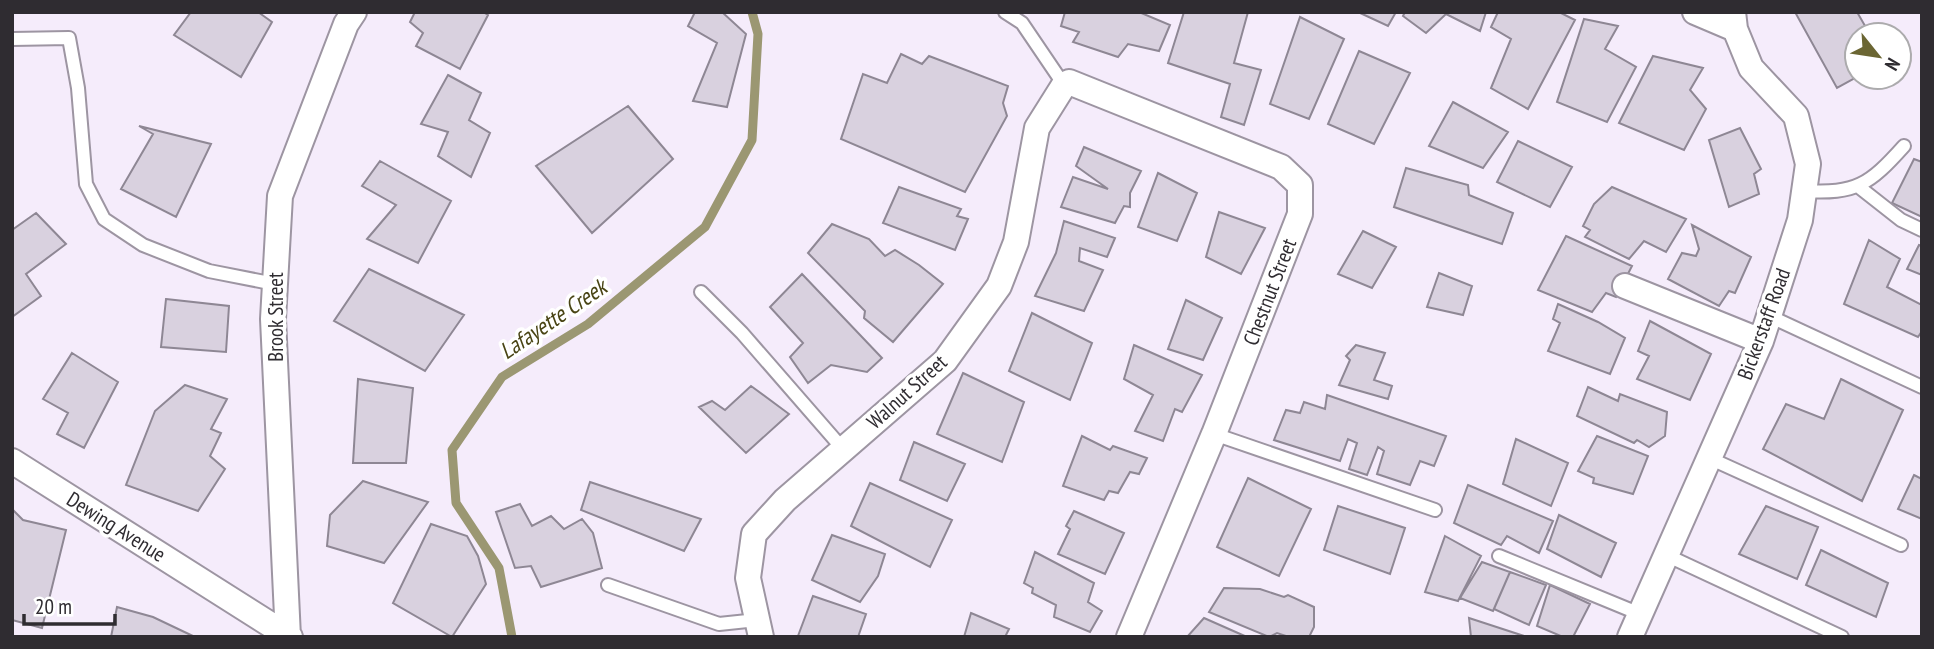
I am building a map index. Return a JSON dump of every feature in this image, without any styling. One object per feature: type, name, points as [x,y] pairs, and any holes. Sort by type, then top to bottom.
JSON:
[{"type":"street","name":"Brook Street","points":[[289,636],[273,319],[280,196],[346,24],[354,12]]},
{"type":"street","points":[[1695,12],[1734,20]]},
{"type":"street","name":"Bickerstaff Road","points":[[1630,637],[1761,341],[1800,220],[1808,163],[1796,116],[1751,68],[1734,20]]},
{"type":"street","name":"Chestnut Street","points":[[1063,85],[1069,82],[1281,167],[1300,185],[1300,214],[1214,434],[1129,637]]},
{"type":"street","name":"Walnut Street","points":[[759,628],[748,578],[754,534],[785,500],[945,361],[999,286],[1016,242],[1037,128],[1063,85]]},
{"type":"street","points":[[1625,286],[1761,341]]},
{"type":"street","name":"Dewing Avenue","points":[[12,461],[289,636]]},
{"type":"lane","points":[[1005,12],[1023,23],[1063,85]]},
{"type":"lane","points":[[12,39],[69,38],[78,88],[86,184],[104,219],[143,245],[209,271],[275,284]]},
{"type":"lane","points":[[1804,191],[1835,192],[1859,187],[1892,160],[1904,146]]},
{"type":"lane","points":[[1859,187],[1901,220],[1922,230]]},
{"type":"lane","points":[[701,292],[759,352],[843,449]]},
{"type":"lane","points":[[1769,316],[1922,387]]},
{"type":"lane","points":[[1214,434],[1435,510]]},
{"type":"lane","points":[[1709,458],[1901,545]]},
{"type":"lane","points":[[1666,555],[1842,637]]},
{"type":"lane","points":[[1499,556],[1640,614]]},
{"type":"lane","points":[[608,585],[719,624],[759,628]]},
{"type":"building","points":[[191,12],[258,12],[272,22],[241,77],[174,35]]},
{"type":"building","points":[[415,12],[483,12],[488,15],[460,69],[416,46],[423,33],[410,22]]},
{"type":"building","points":[[695,12],[722,12],[746,34],[727,107],[693,101],[717,43],[688,26]]},
{"type":"building","points":[[1065,12],[1139,12],[1170,25],[1159,51],[1128,44],[1118,57],[1073,42],[1079,32],[1061,26]]},
{"type":"building","points":[[1184,12],[1248,12],[1234,63],[1261,70],[1244,125],[1221,117],[1230,84],[1168,63]]},
{"type":"building","points":[[1358,12],[1396,12],[1388,26]]},
{"type":"building","points":[[1405,12],[1486,12],[1480,31],[1446,14],[1426,33],[1403,16]]},
{"type":"building","points":[[1498,12],[1559,12],[1575,20],[1528,109],[1491,88],[1511,39],[1491,27]]},
{"type":"building","points":[[1795,12],[1857,12],[1862,21],[1843,21],[1843,85],[1837,88]]},
{"type":"building","points":[[1300,17],[1344,39],[1309,119],[1270,104]]},
{"type":"building","points":[[1584,19],[1618,26],[1605,49],[1636,67],[1607,122],[1557,102]]},
{"type":"building","points":[[1359,51],[1410,73],[1374,144],[1328,124]]},
{"type":"building","points":[[901,54],[922,64],[929,56],[1008,86],[1003,103],[1007,116],[965,192],[841,139],[863,74],[887,83]]},
{"type":"building","points":[[1653,56],[1703,68],[1690,90],[1706,109],[1684,150],[1619,123]]},
{"type":"building","points":[[448,75],[481,93],[469,120],[490,133],[471,177],[438,156],[448,132],[421,124]]},
{"type":"building","points":[[1453,102],[1508,132],[1483,168],[1429,146]]},
{"type":"building","points":[[628,106],[673,159],[592,233],[536,166]]},
{"type":"building","points":[[139,126],[211,144],[176,217],[121,189],[153,134]]},
{"type":"building","points":[[1740,128],[1761,169],[1754,174],[1759,194],[1729,207],[1709,140]]},
{"type":"building","points":[[1518,141],[1572,167],[1550,207],[1497,182]]},
{"type":"building","points":[[1084,147],[1141,171],[1130,193],[1130,207],[1124,206],[1115,223],[1061,207],[1073,177],[1108,189],[1076,166]]},
{"type":"building","points":[[1914,159],[1922,162],[1922,217],[1892,203]]},
{"type":"building","points":[[380,161],[451,201],[418,263],[367,239],[396,205],[362,186]]},
{"type":"building","points":[[1406,168],[1468,185],[1469,195],[1513,213],[1502,244],[1394,207]]},
{"type":"building","points":[[1158,173],[1197,193],[1177,241],[1138,227]]},
{"type":"building","points":[[899,187],[961,209],[957,216],[968,219],[955,250],[883,223]]},
{"type":"building","points":[[1612,187],[1686,219],[1666,252],[1644,241],[1629,259],[1585,237],[1590,230],[1583,226],[1594,204]]},
{"type":"building","points":[[1219,212],[1265,228],[1241,274],[1206,257]]},
{"type":"building","points":[[36,213],[66,244],[26,274],[41,296],[12,317],[12,230]]},
{"type":"building","points":[[1064,221],[1115,238],[1107,257],[1080,248],[1079,261],[1103,270],[1084,311],[1035,296],[1056,253]]},
{"type":"building","points":[[832,224],[869,239],[885,256],[895,250],[943,284],[893,342],[864,318],[865,311],[808,253]]},
{"type":"building","points":[[1692,225],[1751,257],[1735,293],[1729,291],[1719,306],[1668,279],[1682,253],[1696,256],[1699,249]]},
{"type":"building","points":[[1363,231],[1396,247],[1372,288],[1338,274]]},
{"type":"building","points":[[1566,236],[1632,266],[1616,297],[1606,293],[1592,312],[1538,290]]},
{"type":"building","points":[[1869,240],[1900,259],[1887,287],[1922,305],[1922,331],[1918,337],[1844,304]]},
{"type":"building","points":[[1919,245],[1922,246],[1922,275],[1907,269]]},
{"type":"building","points":[[369,269],[464,315],[425,371],[334,321]]},
{"type":"building","points":[[1439,273],[1472,286],[1463,315],[1427,307]]},
{"type":"building","points":[[802,274],[882,358],[867,372],[831,365],[808,383],[790,357],[803,343],[770,307]]},
{"type":"building","points":[[166,299],[229,306],[226,352],[161,347]]},
{"type":"building","points":[[1186,300],[1222,318],[1203,360],[1168,349]]},
{"type":"building","points":[[1558,304],[1625,338],[1610,374],[1548,351],[1560,323],[1553,319]]},
{"type":"building","points":[[1032,313],[1092,343],[1070,400],[1009,371]]},
{"type":"building","points":[[1650,321],[1711,354],[1690,400],[1637,379],[1649,356],[1638,351]]},
{"type":"building","points":[[1134,345],[1202,375],[1182,412],[1175,409],[1163,441],[1135,431],[1153,395],[1124,379]]},
{"type":"building","points":[[1356,345],[1385,353],[1374,380],[1392,386],[1388,399],[1339,385],[1350,360],[1346,356]]},
{"type":"building","points":[[72,353],[118,382],[84,448],[57,434],[68,413],[43,399]]},
{"type":"building","points":[[963,373],[1024,402],[1002,462],[937,434]]},
{"type":"building","points":[[358,379],[413,388],[406,463],[353,463]]},
{"type":"building","points":[[1841,379],[1903,410],[1862,501],[1763,449],[1786,404],[1824,419]]},
{"type":"building","points":[[185,385],[227,399],[211,429],[221,433],[210,456],[225,469],[198,511],[126,485],[155,411]]},
{"type":"building","points":[[751,386],[789,414],[746,453],[699,407],[712,401],[725,410]]},
{"type":"building","points":[[1588,387],[1618,401],[1620,394],[1667,412],[1665,436],[1649,447],[1637,440],[1634,443],[1577,416]]},
{"type":"building","points":[[1327,395],[1446,436],[1434,466],[1420,461],[1410,485],[1377,474],[1384,451],[1378,447],[1367,475],[1349,469],[1357,443],[1348,439],[1340,461],[1274,440],[1286,410],[1300,413],[1304,402],[1325,409]]},
{"type":"building","points":[[1082,436],[1110,450],[1113,446],[1147,458],[1139,474],[1130,472],[1118,493],[1109,491],[1104,500],[1063,486]]},
{"type":"building","points":[[1597,436],[1648,456],[1633,494],[1593,483],[1594,478],[1578,471]]},
{"type":"building","points":[[1516,439],[1568,463],[1551,506],[1503,484]]},
{"type":"building","points":[[914,442],[965,464],[947,501],[900,480]]},
{"type":"building","points":[[1914,475],[1922,479],[1922,519],[1898,509]]},
{"type":"building","points":[[1248,478],[1311,509],[1279,576],[1217,547]]},
{"type":"building","points":[[363,481],[428,502],[384,563],[327,546],[330,515]]},
{"type":"building","points":[[590,482],[701,519],[684,551],[581,510]]},
{"type":"building","points":[[870,483],[952,520],[930,567],[851,526]]},
{"type":"building","points":[[1468,485],[1553,521],[1539,553],[1507,536],[1501,545],[1454,523]]},
{"type":"building","points":[[520,504],[532,526],[551,516],[564,529],[582,519],[593,533],[602,568],[541,587],[531,566],[515,568],[496,512]]},
{"type":"building","points":[[1338,506],[1405,528],[1390,574],[1324,550]]},
{"type":"building","points":[[1766,506],[1818,527],[1797,579],[1739,554]]},
{"type":"building","points":[[14,511],[23,520],[66,530],[42,628],[12,620]]},
{"type":"building","points":[[1074,511],[1124,533],[1105,574],[1058,554],[1070,529],[1066,526]]},
{"type":"building","points":[[1559,515],[1616,543],[1601,577],[1547,549]]},
{"type":"building","points":[[431,524],[467,536],[478,556],[486,584],[452,637],[393,603]]},
{"type":"building","points":[[832,535],[885,554],[878,576],[860,602],[812,580]]},
{"type":"building","points":[[1445,536],[1481,556],[1458,601],[1425,592]]},
{"type":"building","points":[[1821,550],[1888,583],[1876,617],[1806,585]]},
{"type":"building","points":[[1035,552],[1094,583],[1088,602],[1102,611],[1090,632],[1054,617],[1056,605],[1032,593],[1033,588],[1024,583]]},
{"type":"building","points":[[1482,562],[1510,572],[1493,611],[1460,598]]},
{"type":"building","points":[[1510,572],[1546,585],[1529,625],[1494,609]]},
{"type":"building","points":[[1550,585],[1590,604],[1573,637],[1563,637],[1537,626]]},
{"type":"building","points":[[1224,588],[1260,589],[1284,597],[1288,595],[1314,607],[1314,627],[1309,637],[1289,637],[1277,633],[1269,637],[1209,612]]},
{"type":"building","points":[[813,596],[866,614],[858,637],[798,636]]},
{"type":"building","points":[[117,607],[153,617],[195,637],[111,637]]},
{"type":"building","points":[[971,613],[1009,629],[1005,637],[964,637]]},
{"type":"building","points":[[1204,618],[1247,637],[1187,637]]},
{"type":"building","points":[[1469,618],[1527,637],[1471,637]]},
{"type":"waterway","name":"Lafayette Creek","points":[[512,637],[499,568],[456,503],[452,450],[502,377],[588,324],[705,227],[752,140],[758,34],[752,12]]}]
